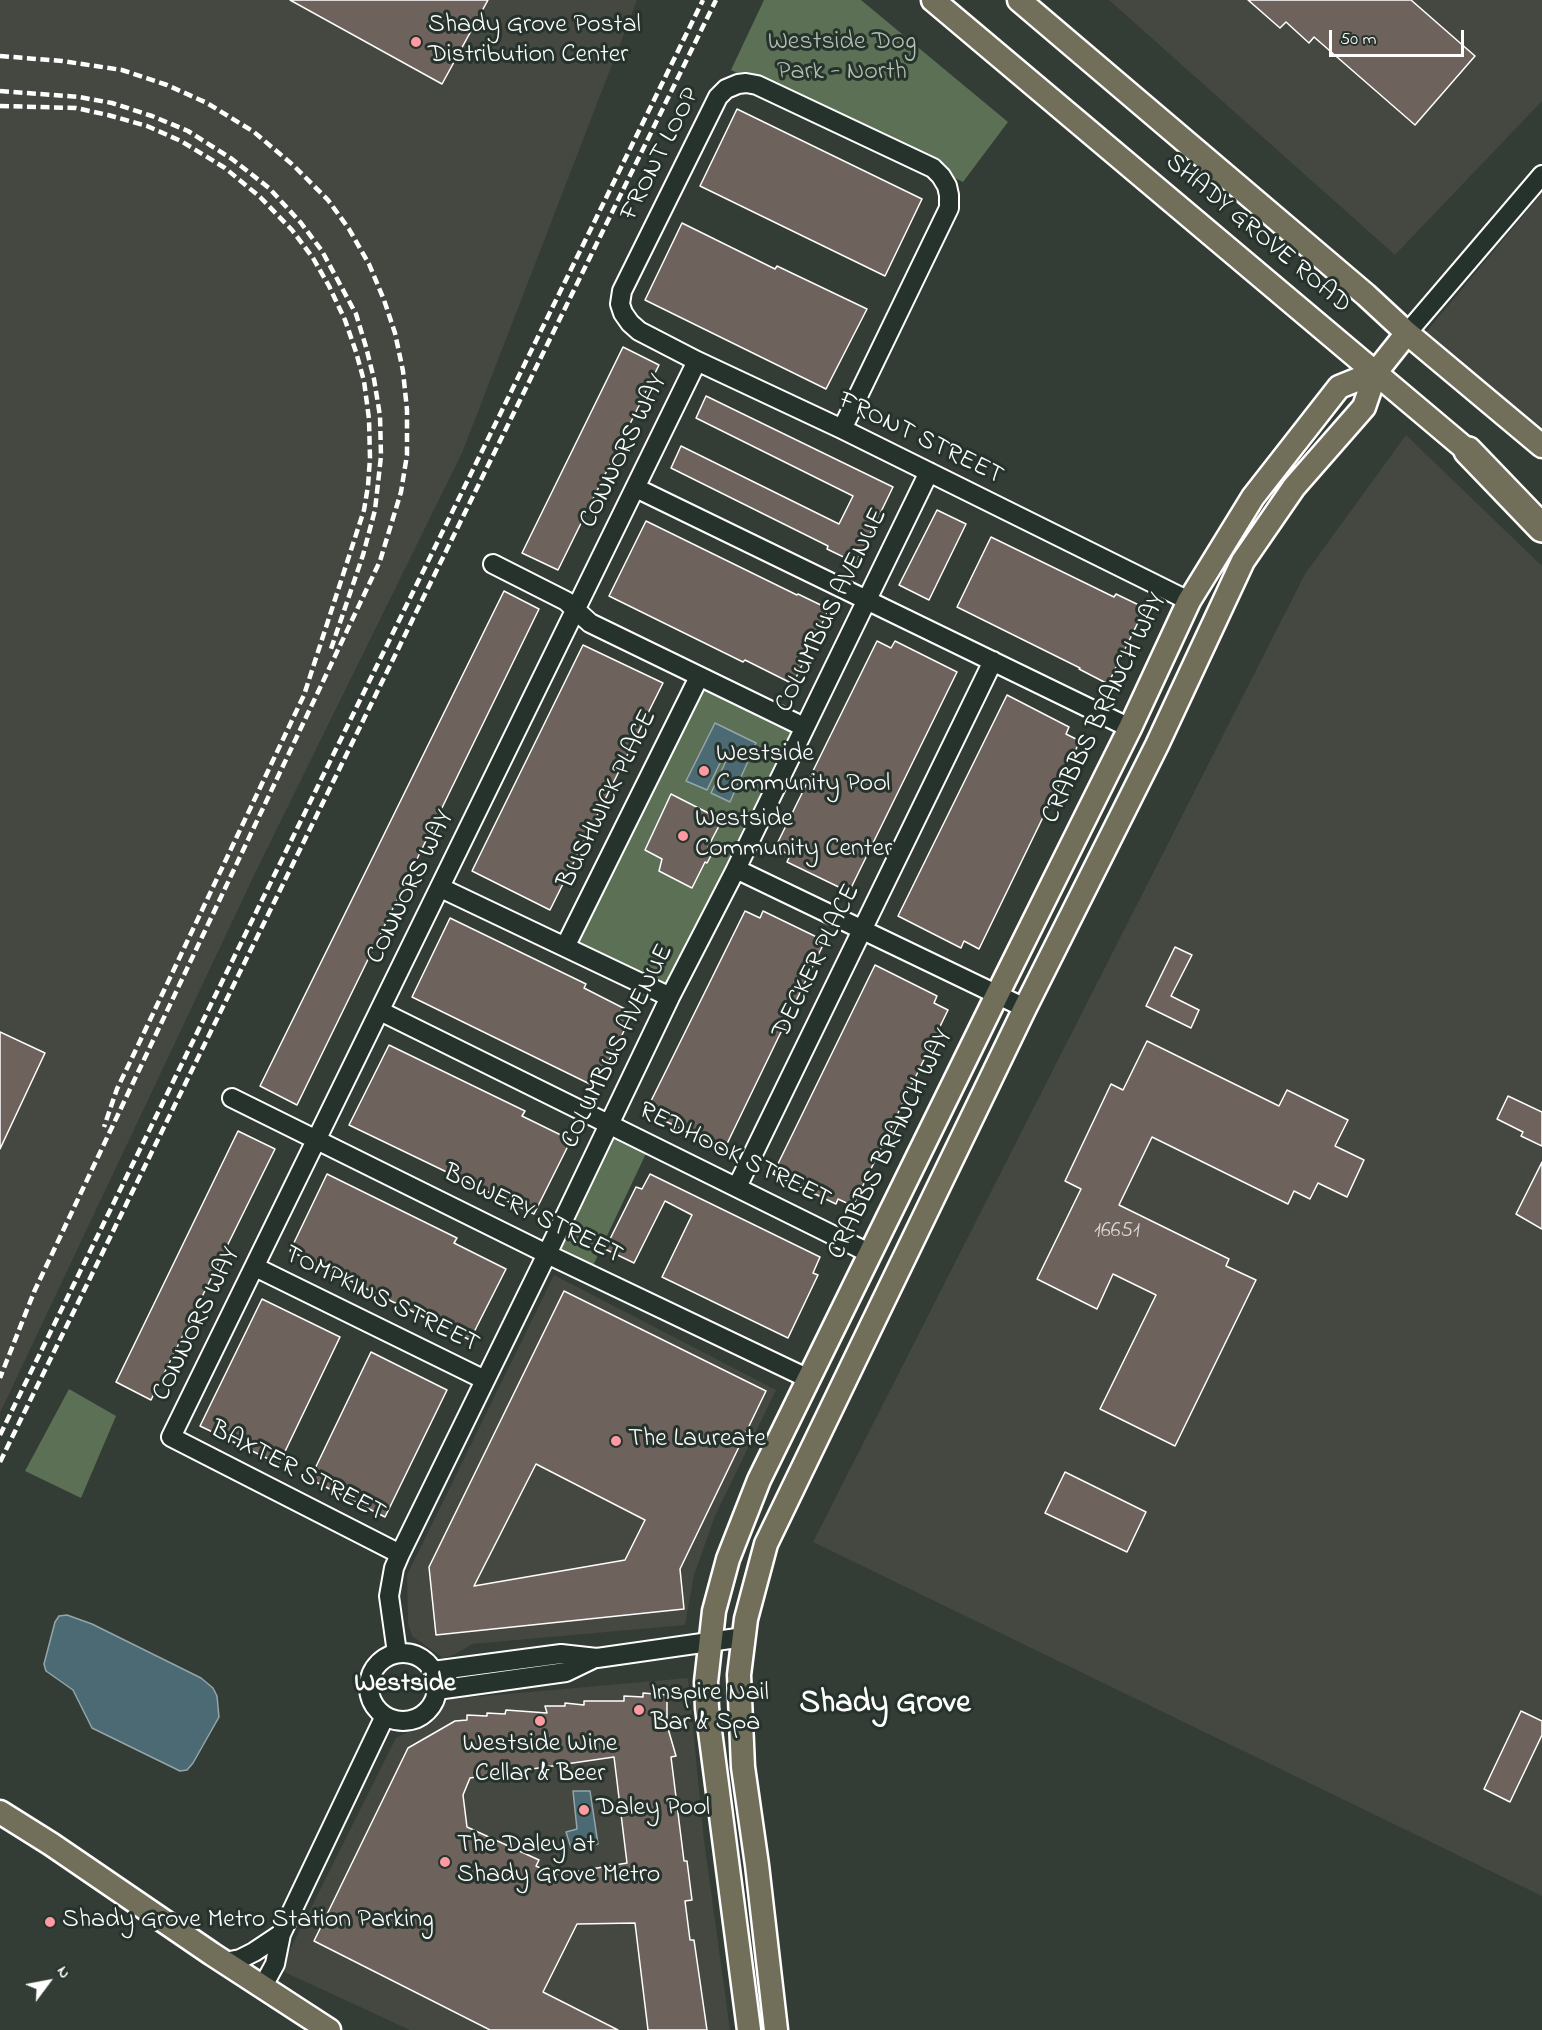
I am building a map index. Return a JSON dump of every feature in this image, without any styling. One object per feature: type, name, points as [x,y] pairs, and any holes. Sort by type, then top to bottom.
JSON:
[{"type":"highway","points":[[1468,452],[1542,528]]},
{"type":"main road","name":"SHADY GROVE ROAD","points":[[933,0],[1376,372],[1542,515]]},
{"type":"main road","name":"SHADY GROVE ROAD","points":[[1019,0],[1542,446]]},
{"type":"main road","name":"CRABBS BRANCH WAY","points":[[776,2030],[758,1865],[743,1767],[739,1675],[752,1591],[766,1544],[1025,1008],[1157,745],[1244,561],[1294,487],[1364,407],[1376,372],[1407,333]]},
{"type":"main road","name":"CRABBS BRANCH WAY","points":[[749,2030],[707,1708],[709,1642],[728,1559],[759,1480],[1130,728],[1189,601],[1252,497],[1339,387],[1376,372]]},
{"type":"main road","points":[[0,1812],[329,2030]]},
{"type":"street","name":"FRONT LOOP","points":[[630,323],[620,304],[622,291],[718,97],[726,89],[746,83],[758,85],[933,168],[947,186],[950,195],[949,208],[842,429]]},
{"type":"street","name":"CRABBS BRANCH WAY","points":[[1407,333],[1542,175]]},
{"type":"street","name":"FRONT STREET","points":[[630,323],[639,331],[697,361],[842,429],[1189,601]]},
{"type":"street","name":"CONNORS WAY","points":[[171,1437],[697,361]]},
{"type":"street","name":"COLUMBUS AVENUE","points":[[397,1653],[389,1596],[394,1568],[400,1554],[670,997],[736,869],[929,472]]},
{"type":"street","points":[[636,488],[1130,728]]},
{"type":"street","points":[[493,564],[566,601],[590,623],[804,727]]},
{"type":"street","name":"DECKER PLACE","points":[[737,1187],[993,662]]},
{"type":"street","name":"BUSHWICK PLACE","points":[[565,946],[699,677]]},
{"type":"street","points":[[736,869],[1025,1008]]},
{"type":"street","points":[[441,888],[670,997]]},
{"type":"street","name":"REDHOOK STREET","points":[[380,1011],[871,1254]]},
{"type":"street","name":"BOWERY STREET","points":[[232,1098],[547,1254],[809,1379]]},
{"type":"street","name":"TOMPKINS STREET","points":[[255,1267],[485,1380]]},
{"type":"street","name":"BAXTER STREET","points":[[171,1437],[400,1554]]},
{"type":"street","points":[[433,1671],[561,1654],[597,1658],[744,1637]]},
{"type":"street","points":[[397,1653],[407,1653],[418,1656],[433,1671],[437,1690],[434,1700],[422,1715],[404,1721],[385,1716],[373,1703],[369,1685],[370,1676],[380,1661],[397,1653]]},
{"type":"street","points":[[437,1690],[566,1672],[597,1658]]},
{"type":"street","points":[[263,1986],[275,1964],[281,1934],[385,1716]]},
{"type":"street","points":[[225,1962],[240,1959],[254,1952],[281,1934]]},
{"type":"shaded area","points":[[0,0],[637,0],[462,453],[259,865],[0,1413]]},
{"type":"shaded area","points":[[1109,0],[1542,0],[1542,101],[1395,255]]},
{"type":"shaded area","points":[[1542,193],[1542,428],[1426,332]]},
{"type":"shaded area","points":[[1406,435],[1542,566],[1542,1896],[813,1542],[1305,574]]},
{"type":"shaded area","name":"The Laureate","points":[[554,1275],[776,1390],[715,1516],[694,1575],[685,1625],[472,1644],[454,1655],[443,1658],[412,1636],[408,1623],[407,1575]]},
{"type":"shaded area","name":"The Daley at Shady Grove Metro","points":[[688,1678],[704,1840],[730,2030],[410,2030],[280,1970],[396,1738],[428,1722],[444,1703],[451,1699]]},
{"type":"green space","name":"Westside Dog Park - North","points":[[764,0],[861,0],[1008,122],[963,182],[731,70]]},
{"type":"green space","points":[[700,679],[801,729],[668,993],[565,947]]},
{"type":"green space","points":[[610,1125],[650,1145],[589,1274],[547,1254]]},
{"type":"green space","points":[[69,1389],[116,1416],[81,1498],[25,1471]]},
{"type":"water","name":"Westside Community Pool","points":[[715,723],[756,743],[730,802],[711,793],[726,761],[722,759],[707,790],[686,781]]},
{"type":"water","points":[[67,1615],[92,1624],[201,1678],[213,1688],[217,1696],[219,1717],[187,1770],[180,1771],[92,1728],[73,1690],[46,1671],[44,1664],[55,1622],[59,1616]]},
{"type":"water","name":"Daley Pool","points":[[573,1791],[590,1791],[598,1844],[571,1848],[566,1832],[577,1829]]},
{"type":"building","name":"Shady Grove Postal Distribution Center","points":[[290,0],[488,0],[442,84]]},
{"type":"building","points":[[1248,0],[1411,0],[1475,56],[1415,125],[1314,37],[1309,43],[1286,22],[1280,28]]},
{"type":"building","points":[[737,109],[922,199],[885,276],[700,186]]},
{"type":"building","points":[[682,223],[775,269],[777,266],[867,309],[826,389],[645,300]]},
{"type":"building","points":[[623,347],[659,365],[558,570],[522,553]]},
{"type":"building","points":[[706,396],[893,487],[856,563],[827,549],[828,546],[671,468],[681,446],[839,524],[853,496],[696,418]]},
{"type":"building","points":[[937,510],[966,524],[929,600],[899,585]]},
{"type":"building","points":[[646,521],[829,609],[793,684],[609,596]]},
{"type":"building","points":[[991,537],[1114,597],[1116,594],[1145,608],[1108,684],[957,607]]},
{"type":"building","points":[[504,591],[539,609],[297,1105],[260,1086]]},
{"type":"building","points":[[877,641],[891,648],[895,641],[957,672],[849,892],[787,862],[790,855],[775,848]]},
{"type":"building","points":[[583,645],[663,683],[550,910],[472,871]]},
{"type":"building","points":[[1007,695],[1069,727],[1066,734],[1080,741],[979,949],[964,941],[961,948],[898,916]]},
{"type":"building","name":"Westside Community Center","points":[[671,794],[722,820],[708,847],[714,850],[692,888],[659,871],[662,859],[645,850]]},
{"type":"building","points":[[745,911],[760,918],[763,911],[825,941],[724,1150],[661,1119],[664,1113],[649,1105]]},
{"type":"building","points":[[450,918],[586,984],[584,988],[633,1013],[596,1087],[412,997]]},
{"type":"building","points":[[1175,947],[1192,955],[1171,996],[1199,1010],[1191,1028],[1146,1006]]},
{"type":"building","points":[[875,965],[937,996],[934,1003],[948,1010],[853,1206],[838,1199],[836,1204],[773,1174]]},
{"type":"building","points":[[0,1032],[45,1053],[0,1149]]},
{"type":"building","points":[[1147,1041],[1279,1106],[1287,1090],[1348,1120],[1335,1146],[1364,1160],[1347,1197],[1318,1183],[1310,1199],[1294,1191],[1288,1204],[1152,1137],[1119,1205],[1229,1259],[1226,1266],[1256,1280],[1175,1446],[1100,1409],[1156,1295],[1113,1274],[1097,1309],[1037,1279],[1081,1189],[1065,1181],[1111,1084],[1123,1090]]},
{"type":"building","points":[[389,1045],[525,1111],[522,1116],[571,1140],[534,1214],[349,1125]]},
{"type":"building","points":[[1508,1096],[1542,1112],[1542,1146],[1521,1136],[1523,1132],[1497,1119]]},
{"type":"building","points":[[238,1131],[275,1149],[151,1400],[116,1382]]},
{"type":"building","points":[[1542,1162],[1542,1229],[1516,1214]]},
{"type":"building","points":[[327,1174],[457,1238],[454,1243],[506,1269],[470,1340],[290,1251]]},
{"type":"building","points":[[650,1174],[820,1257],[813,1273],[818,1275],[788,1338],[662,1277],[692,1215],[665,1201],[634,1263],[605,1249],[636,1187],[642,1189]]},
{"type":"building","name":"The Laureate","points":[[564,1291],[766,1391],[680,1569],[684,1609],[436,1635],[429,1567]],"holes":[[[536,1464],[645,1520],[625,1560],[474,1586]]]},
{"type":"building","points":[[262,1299],[340,1337],[279,1464],[200,1426]]},
{"type":"building","points":[[371,1352],[447,1390],[385,1517],[310,1479]]},
{"type":"building","points":[[1065,1472],[1146,1512],[1127,1552],[1045,1513]]},
{"type":"building","name":"The Daley at Shady Grove Metro","points":[[643,1693],[667,1695],[667,1725],[676,1756],[671,1757],[684,1861],[687,1861],[692,1900],[685,1901],[690,1940],[694,1940],[707,2030],[648,2030],[635,1923],[577,1924],[543,1992],[618,2030],[490,2030],[314,1941],[408,1748],[455,1721],[467,1720],[467,1715],[505,1714],[506,1710],[547,1713],[545,1706],[565,1706],[565,1703],[584,1705],[584,1701],[624,1701],[624,1696],[643,1697]],"holes":[[[614,1757],[627,1863],[555,1875],[536,1866],[539,1860],[467,1827],[463,1795],[470,1778]]]},
{"type":"building","points":[[1521,1711],[1542,1721],[1542,1735],[1510,1802],[1484,1789]]},
{"type":"railway","points":[[0,1435],[703,0]]},
{"type":"railway","points":[[0,1462],[716,0]]},
{"type":"railway","points":[[0,56],[62,61],[122,70],[167,85],[207,103],[254,132],[293,165],[328,200],[349,229],[369,264],[395,333],[403,371],[407,410],[407,455],[401,492],[380,561],[34,1292],[0,1378]]},
{"type":"railway","points":[[0,91],[79,97],[112,103],[188,131],[232,159],[269,188],[301,223],[322,251],[356,314],[366,347],[380,416],[381,456],[375,510],[363,555],[331,649]]},
{"type":"railway","points":[[0,106],[76,108],[147,126],[181,141],[225,168],[260,197],[292,230],[313,258],[329,286],[345,320],[356,352],[364,381],[369,419],[370,458],[364,510],[304,695],[117,1089],[104,1127]]},
{"type":"place","name":"Shady Grove Postal Distribution Center","points":[[416,42]]},
{"type":"place","name":"Westside Community Pool","points":[[704,771]]},
{"type":"place","name":"Westside Community Center","points":[[683,836]]},
{"type":"place","name":"The Laureate","points":[[616,1441]]},
{"type":"place","name":"Inspire Nail Bar & Spa","points":[[639,1710]]},
{"type":"place","name":"Westside Wine Cellar & Beer","points":[[540,1721]]},
{"type":"place","name":"Daley Pool","points":[[584,1810]]},
{"type":"place","name":"The Daley at Shady Grove Metro","points":[[445,1862]]},
{"type":"place","name":"Shady Grove Metro Station Parking","points":[[50,1922]]},
{"type":"district","name":"Westside","points":[[405,1686]]},
{"type":"district","name":"Shady Grove","points":[[885,1706]]}]
